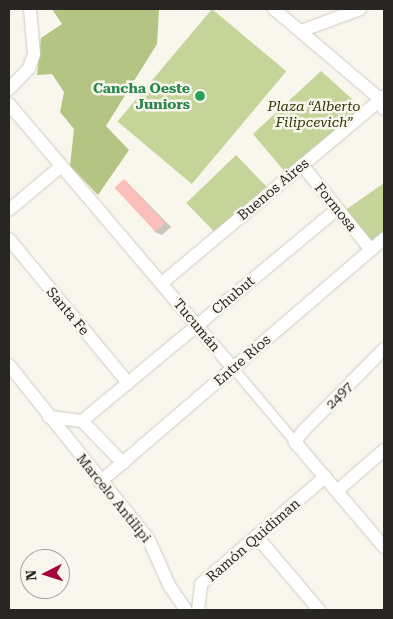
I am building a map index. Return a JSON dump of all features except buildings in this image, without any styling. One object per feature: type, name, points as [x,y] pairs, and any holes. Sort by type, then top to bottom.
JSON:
[{"type":"street","points":[[9,89],[29,68],[34,54],[30,9]]},
{"type":"street","points":[[274,9],[383,101]]},
{"type":"street","points":[[301,31],[360,9]]},
{"type":"street","name":"Buenos Aires","points":[[162,283],[302,165],[383,101]]},
{"type":"street","name":"Tucumán","points":[[9,104],[60,167],[162,283],[384,547]]},
{"type":"street","name":"Formosa","points":[[302,165],[371,250]]},
{"type":"street","points":[[9,210],[60,167]]},
{"type":"street","name":"Chubut","points":[[82,421],[337,209]]},
{"type":"street","name":"Santa Fe","points":[[9,239],[128,383]]},
{"type":"street","name":"Entre Ríos","points":[[100,482],[384,239]]},
{"type":"street","name":"2497","points":[[295,442],[303,431],[384,349]]},
{"type":"street","name":"Marcelo Antilipi","points":[[9,365],[100,482],[149,540],[169,586],[186,610]]},
{"type":"street","points":[[49,417],[82,421]]},
{"type":"street","name":"Marcelo Antilipi","points":[[82,421],[123,462]]},
{"type":"street","points":[[337,491],[384,450]]},
{"type":"street","name":"Ramón Quidiman","points":[[198,610],[201,584],[258,538],[325,477]]},
{"type":"street","points":[[258,538],[320,610]]},
{"type":"green space","points":[[52,9],[159,9],[157,44],[106,126],[129,150],[98,195],[70,166],[74,129],[60,112],[64,92],[52,74],[37,75],[41,38],[62,24]]},
{"type":"green space","name":"Cancha Oeste Juniors","points":[[212,9],[286,71],[192,184],[118,122]]},
{"type":"green space","name":"Plaza “Alberto Filipcevich”","points":[[321,71],[362,108],[285,172],[253,134]]},
{"type":"green space","points":[[236,155],[267,187],[218,235],[186,203]]},
{"type":"green space","points":[[384,183],[384,232],[371,245],[344,211]]},
{"type":"place","name":"Cancha Oeste Juniors","points":[[200,96]]}]
